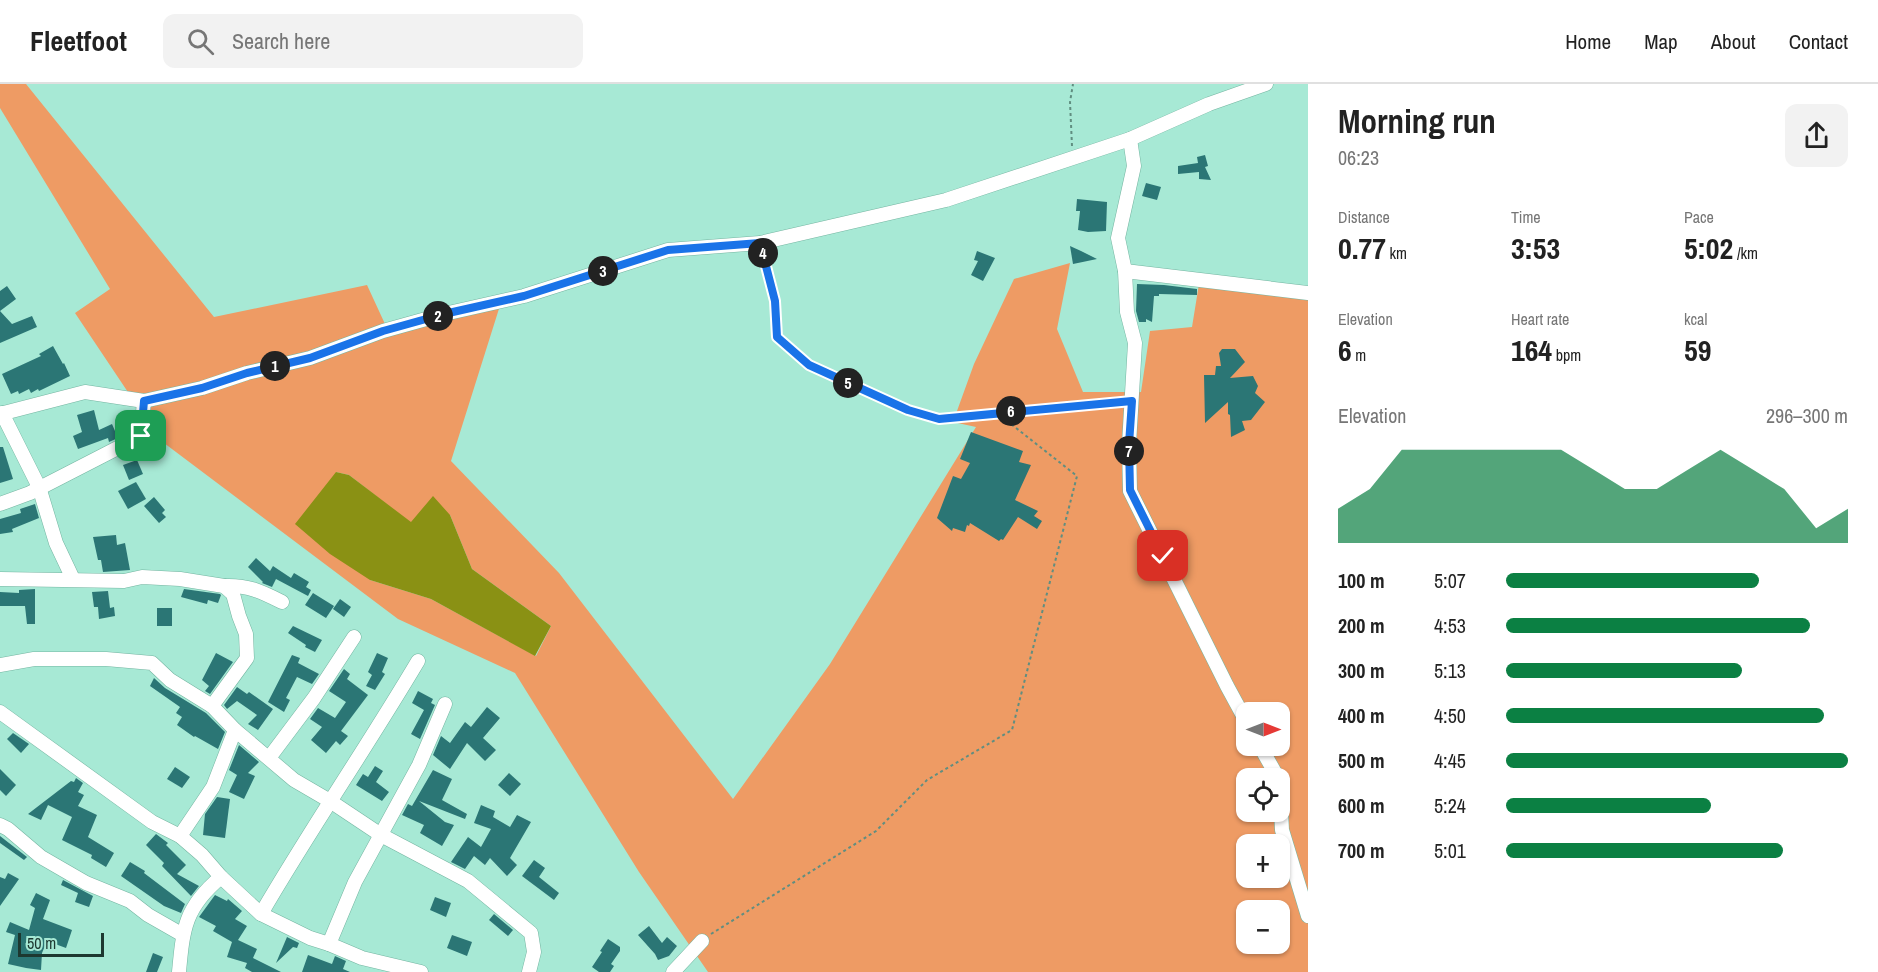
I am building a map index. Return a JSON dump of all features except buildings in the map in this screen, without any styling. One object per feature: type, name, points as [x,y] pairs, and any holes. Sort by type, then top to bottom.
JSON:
[{"type":"street","points":[[73,579],[56,543],[39,487],[1,414],[85,392],[144,401],[202,388],[247,373],[310,358],[383,331],[444,314],[524,296],[668,250],[760,243],[946,200],[1130,139],[1209,104],[1266,84]]},
{"type":"street","points":[[1130,139],[1134,166],[1118,238],[1125,271],[1127,312],[1135,343],[1129,444],[1130,490],[1236,702]]},
{"type":"street","points":[[1125,271],[1308,293]]},
{"type":"street","points":[[0,504],[30,493],[141,436],[144,401]]},
{"type":"street","points":[[0,579],[124,581],[142,578],[180,579],[258,589],[282,602]]},
{"type":"street","points":[[212,706],[247,658],[246,634],[238,616],[233,594],[224,586]]},
{"type":"street","points":[[269,758],[314,698],[354,637]]},
{"type":"street","points":[[0,665],[34,659],[106,659],[152,663],[170,680],[212,706],[235,730],[294,780],[381,835],[468,881],[531,933],[534,952],[529,972]]},
{"type":"street","points":[[261,914],[418,661]]},
{"type":"street","points":[[330,944],[355,882],[419,765],[445,704]]},
{"type":"street","points":[[0,712],[152,822],[180,836],[261,914],[310,938],[362,958],[421,972]]},
{"type":"street","points":[[180,836],[213,787],[235,730]]},
{"type":"street","points":[[1282,822],[1308,916]]},
{"type":"street","points":[[0,825],[41,856],[86,883],[130,902],[183,935]]},
{"type":"street","points":[[179,972],[183,935],[192,908],[207,889],[221,877]]},
{"type":"street","points":[[673,972],[702,941]]},
{"type":"path","points":[[1072,158],[1070,102],[1073,84]]},
{"type":"path","points":[[760,243],[775,301],[777,337],[809,365],[908,410],[939,419],[1132,401]]},
{"type":"path","points":[[702,941],[876,831],[927,780],[1012,730],[1077,476],[997,413]]},
{"type":"shaded area","points":[[0,84],[26,84],[214,317],[367,285],[385,324],[503,296],[451,461],[559,573],[733,799],[830,664],[976,427],[953,422],[974,364],[1014,279],[1070,263],[1057,329],[1083,392],[1141,392],[1150,331],[1192,327],[1199,284],[1308,298],[1308,972],[708,972],[639,872],[515,673],[398,619],[160,440],[75,313],[110,289],[0,108]],"holes":[[[336,472],[349,475],[411,523],[450,515],[472,569],[551,626],[536,656],[431,599],[370,580]]]},
{"type":"shaded area","points":[[336,472],[349,475],[411,522],[433,496],[450,515],[472,569],[551,626],[535,656],[431,599],[370,580],[330,554],[295,524]]},
{"type":"route","points":[[141,436],[144,401],[202,388],[247,373],[310,358],[383,331],[444,314],[524,296],[668,250],[760,243],[775,301],[777,337],[809,365],[908,410],[939,419],[1132,401],[1129,444],[1130,490],[1163,556]]}]
